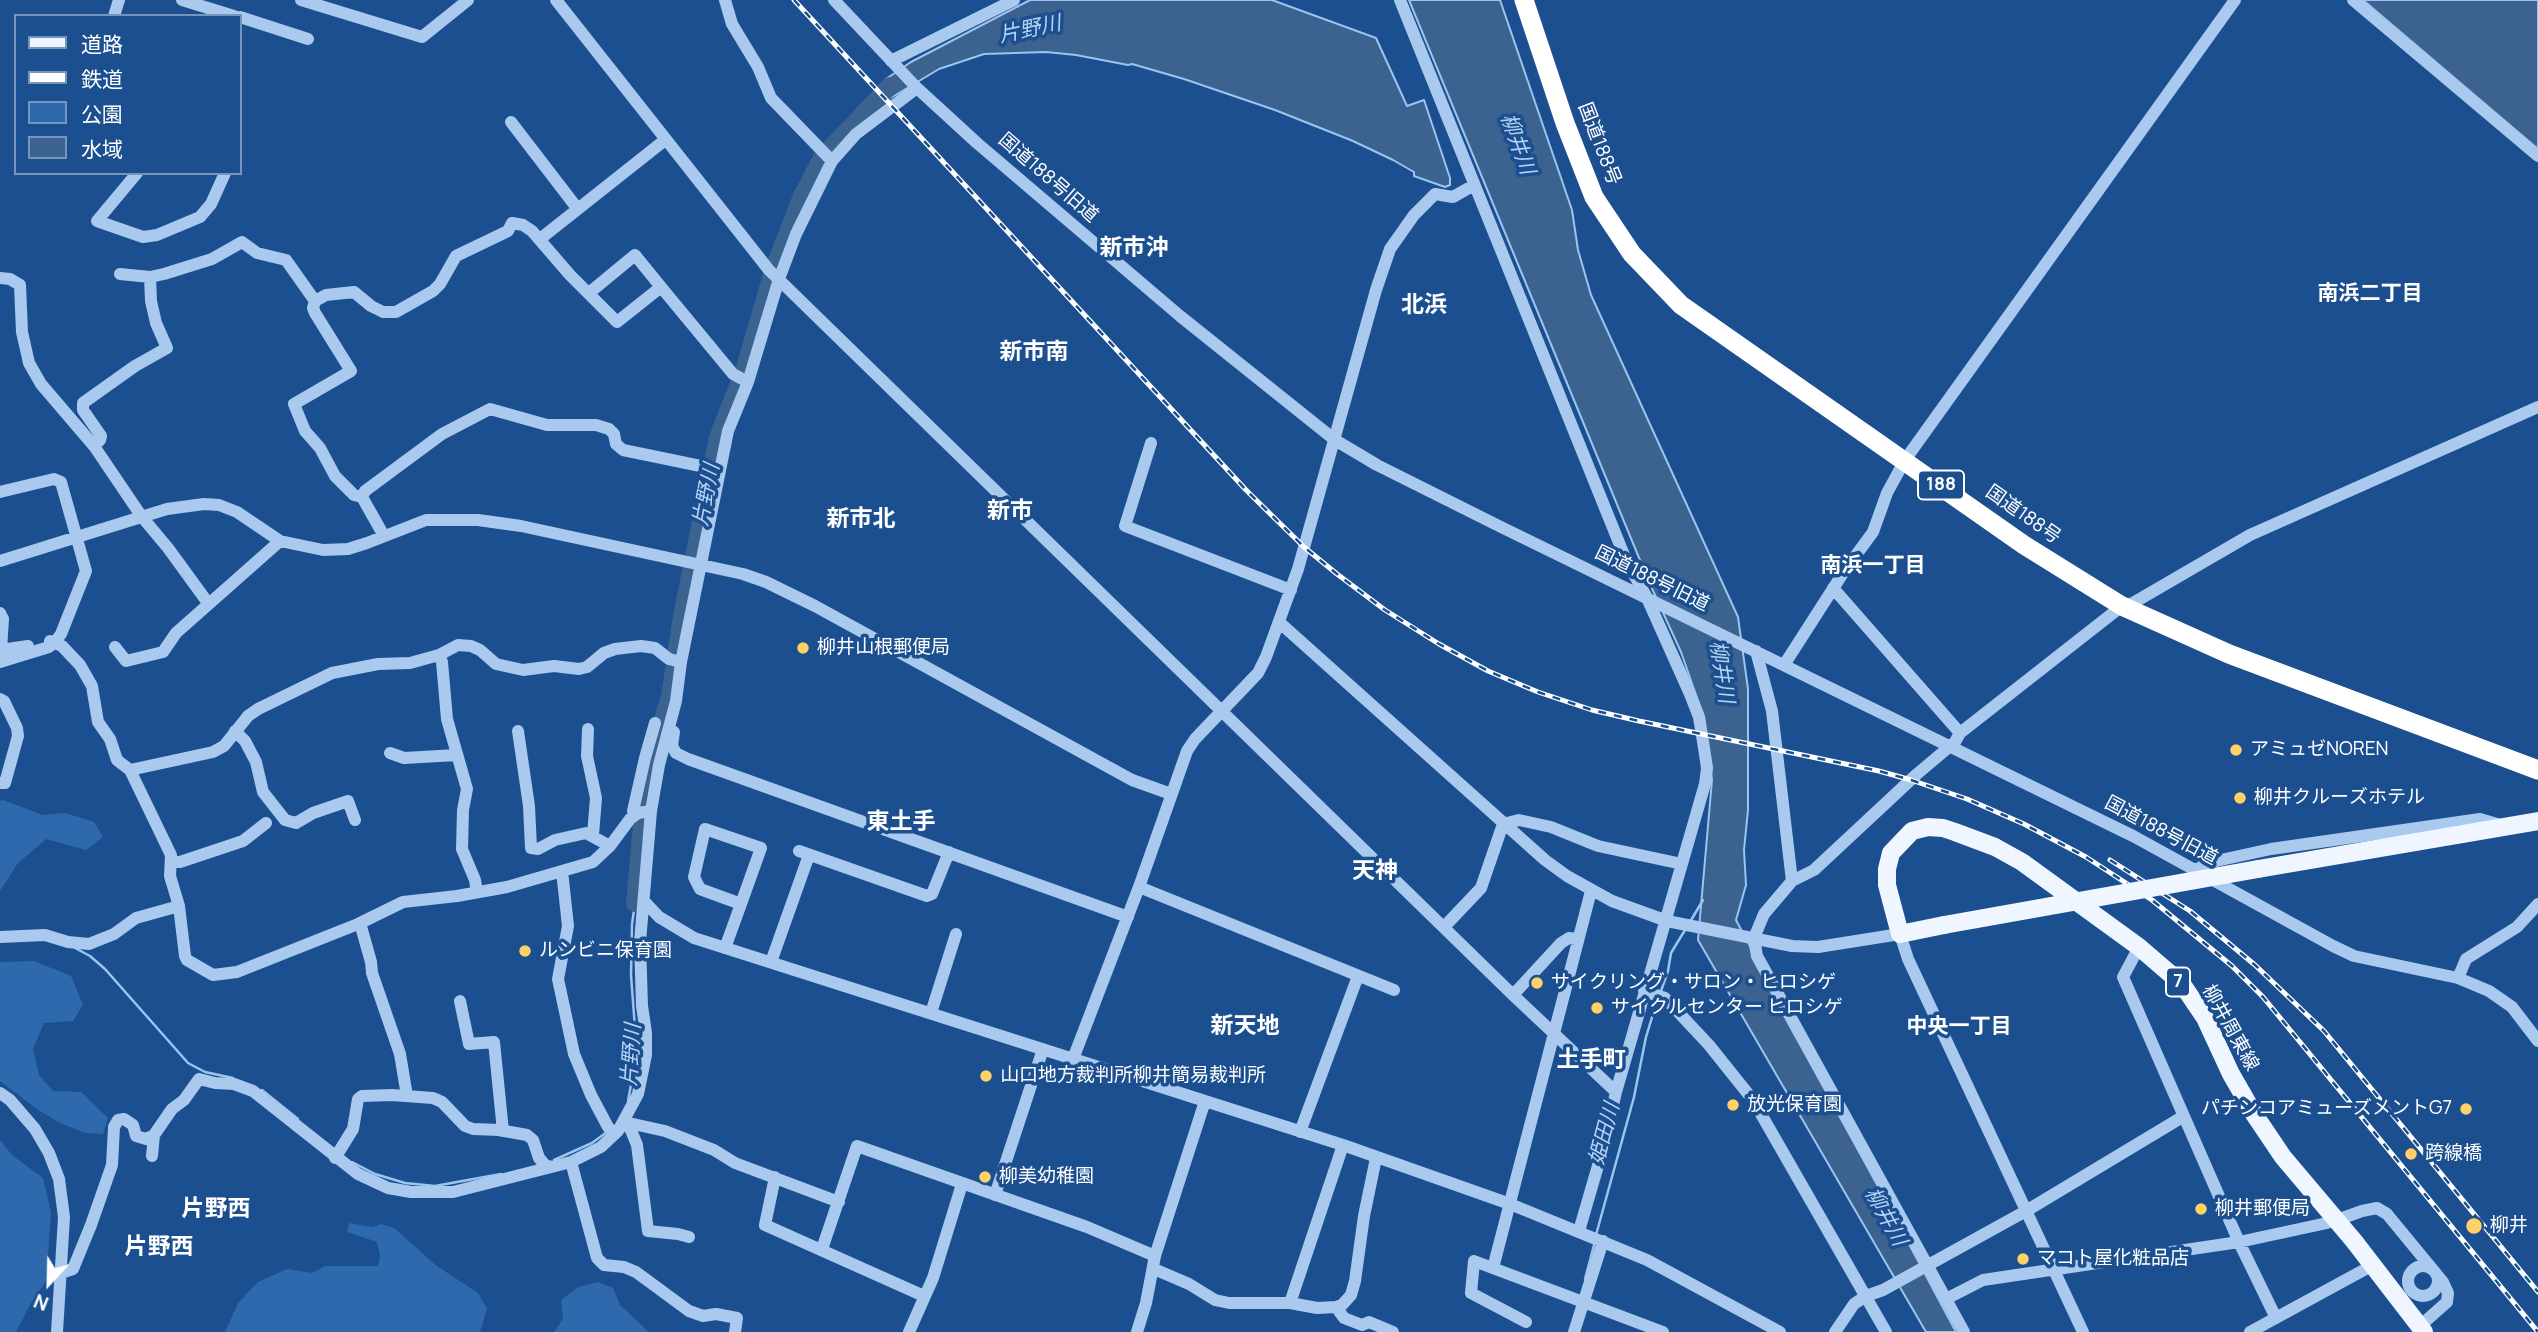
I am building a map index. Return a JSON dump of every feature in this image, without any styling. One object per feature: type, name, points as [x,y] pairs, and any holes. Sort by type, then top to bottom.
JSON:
[{"type":"highway","name":"国道188号","points":[[1524,0],[1565,123],[1594,197],[1632,254],[1681,305],[2024,545],[2122,606],[2229,654],[2537,771]]},
{"type":"main road","points":[[1900,934],[2507,827],[2534,820]]},
{"type":"main road","name":"柳井周東線","points":[[1900,934],[1887,885],[1891,853],[1912,831],[1927,827],[1943,828],[1995,847],[2022,862],[2139,947],[2182,984],[2204,1018],[2254,1114],[2283,1157],[2332,1221],[2373,1265],[2422,1329]]},
{"type":"street","points":[[182,0],[218,9]]},
{"type":"street","points":[[301,0],[422,37],[468,0]]},
{"type":"street","points":[[556,0],[775,275],[1616,1093]]},
{"type":"street","points":[[725,0],[732,24],[758,67],[771,98],[827,157]]},
{"type":"street","name":"国道188号旧道","points":[[834,0],[915,85],[987,152],[1180,316],[1335,440],[1377,465],[2133,836],[2354,956],[2458,978],[2489,991],[2512,1007],[2538,1041]]},
{"type":"street","points":[[892,62],[1014,0]]},
{"type":"street","points":[[1400,0],[1626,560],[1652,600],[1699,718],[1707,768],[1705,784],[1667,921],[1616,1093],[1604,1145],[1593,1237],[1574,1332]]},
{"type":"street","points":[[1784,665],[1873,532],[1887,493],[1905,460],[2235,0]]},
{"type":"street","points":[[2353,0],[2538,156]]},
{"type":"street","points":[[242,19],[308,39]]},
{"type":"street","points":[[61,1273],[73,1269],[92,1225],[112,1165],[114,1127],[118,1120],[124,1119],[132,1125],[136,1136],[146,1139],[154,1135],[172,1109],[184,1100],[199,1079],[234,1084],[253,1091],[358,1174],[388,1188],[432,1194],[479,1187],[571,1162],[589,1155],[624,1122],[638,1094],[646,1055],[640,942],[644,901],[643,812],[674,710],[676,661],[701,565],[728,430],[775,275],[808,206],[827,157],[915,85]]},
{"type":"street","points":[[511,122],[578,208]]},
{"type":"street","points":[[540,239],[665,140]]},
{"type":"street","points":[[135,175],[97,221],[144,237],[156,235],[200,217],[211,204],[224,175]]},
{"type":"street","points":[[1073,1059],[1171,803],[1171,794],[1187,751],[1258,673],[1279,622],[1291,590],[1383,268],[1399,234],[1435,194],[1453,197],[1474,185]]},
{"type":"street","points":[[384,537],[362,497],[354,495],[335,476],[320,448],[305,431],[294,404],[351,371],[315,313],[315,301],[327,295],[354,292],[383,312],[396,312],[433,291],[456,256],[508,231],[512,223],[523,225],[540,239],[617,323],[661,287]]},
{"type":"street","points":[[120,274],[150,277],[212,259],[242,243],[257,253],[286,260],[315,301]]},
{"type":"street","points":[[589,293],[635,255],[744,380]]},
{"type":"street","points":[[94,446],[101,436],[83,410],[83,403],[135,366],[167,348],[156,323],[150,277]]},
{"type":"street","points":[[0,278],[10,279],[20,285],[22,332],[29,363],[41,384],[94,446],[142,517],[208,603]]},
{"type":"street","points":[[1750,937],[1764,914],[1792,881],[1814,870],[1955,742],[1960,733],[2122,606],[2133,603],[2250,535],[2538,407]]},
{"type":"street","points":[[362,497],[365,491],[442,434],[490,409],[547,425],[596,425],[609,429],[623,450],[720,470]]},
{"type":"street","points":[[1151,443],[1125,526],[1291,590]]},
{"type":"street","points":[[0,492],[54,479],[61,482],[86,571],[61,634],[49,647],[0,654],[3,619],[0,613]]},
{"type":"street","points":[[0,561],[189,505],[219,505],[237,512],[280,541],[323,550],[348,549],[426,520],[478,520],[520,526],[743,574],[791,594],[1132,780],[1171,794]]},
{"type":"street","points":[[115,647],[126,661],[163,652],[176,633],[280,541]]},
{"type":"street","points":[[1833,588],[1960,733]]},
{"type":"street","points":[[1279,622],[1503,824],[1545,860],[1591,891],[1667,921],[1793,946],[1818,947],[1900,934],[1908,959],[2083,1332]]},
{"type":"street","points":[[55,642],[80,665],[92,687],[97,722],[110,739],[117,760],[130,770],[172,862],[170,876],[179,906],[185,956],[187,960],[213,975],[237,972],[412,900],[433,899],[532,881],[593,862],[643,812]]},
{"type":"street","points":[[130,770],[213,752],[224,746],[248,716],[258,709],[332,673],[378,664],[410,663],[439,655],[458,645],[480,650],[496,664],[523,670],[554,666],[579,669],[587,667],[604,653],[641,646],[655,648],[676,661]]},
{"type":"street","points":[[1753,650],[1772,711],[1792,881]]},
{"type":"street","points":[[439,655],[447,719],[467,789],[463,810],[462,849],[477,892]]},
{"type":"street","points":[[0,699],[5,701],[17,727],[18,736],[5,783],[0,783]]},
{"type":"street","points":[[674,710],[677,716],[672,746],[676,753],[1128,917]]},
{"type":"street","points":[[643,812],[633,811],[656,723]]},
{"type":"street","points":[[588,729],[587,756],[596,798],[593,835]]},
{"type":"street","points":[[235,731],[245,741],[256,762],[263,792],[285,820],[296,822],[348,801],[355,821]]},
{"type":"street","points":[[518,731],[526,776],[531,849],[538,849],[562,837],[586,833],[610,846]]},
{"type":"street","points":[[390,752],[404,758],[457,755]]},
{"type":"street","points":[[2195,871],[2207,863],[2270,849],[2480,819],[2507,827]]},
{"type":"street","points":[[1503,824],[1520,820],[1530,822],[1598,846],[1682,864]]},
{"type":"street","points":[[172,862],[180,862],[243,841],[266,822]]},
{"type":"street","points":[[1444,927],[1481,888],[1503,824]]},
{"type":"street","points":[[725,948],[741,904],[761,848],[705,829],[694,877],[700,889],[741,904]]},
{"type":"street","points":[[771,962],[804,853],[927,896],[932,894],[949,852]]},
{"type":"street","points":[[562,871],[568,926],[558,979],[574,1054],[612,1131]]},
{"type":"street","points":[[1139,887],[1394,990]]},
{"type":"street","points":[[1493,1268],[1591,891]]},
{"type":"street","points":[[644,901],[676,929],[694,938],[1343,1145],[1510,1205],[1647,1260],[1778,1332]]},
{"type":"street","points":[[2458,978],[2466,959],[2516,927],[2538,904]]},
{"type":"street","points":[[0,937],[45,935],[81,945],[89,944],[114,933],[136,918],[179,906]]},
{"type":"street","points":[[360,923],[372,973],[400,1054],[407,1096]]},
{"type":"street","points":[[931,1013],[956,934]]},
{"type":"street","points":[[1750,937],[1757,956],[1923,1267],[1946,1299],[1964,1332]]},
{"type":"street","points":[[1513,995],[1561,943],[1569,938],[1578,939]]},
{"type":"street","points":[[2139,947],[2123,977],[2239,1242],[2276,1318]]},
{"type":"street","points":[[1300,1132],[1358,976]]},
{"type":"street","points":[[1646,992],[1665,998],[1709,1045],[1753,1100],[1886,1332]]},
{"type":"street","points":[[460,1001],[469,1044],[494,1042],[503,1130]]},
{"type":"street","points":[[995,1195],[1043,1049]]},
{"type":"street","points":[[0,1093],[10,1100],[35,1129],[49,1153],[59,1179],[64,1217],[57,1332]]},
{"type":"street","points":[[337,1155],[353,1129],[358,1098],[407,1096],[442,1101],[466,1126],[473,1129],[503,1130],[527,1135],[533,1140],[539,1158],[551,1167]]},
{"type":"street","points":[[1137,1332],[1155,1262],[1205,1101]]},
{"type":"street","points":[[1835,1332],[1854,1304],[1866,1296],[1883,1290],[2026,1211],[2184,1116]]},
{"type":"street","points":[[624,1122],[665,1131],[714,1150],[735,1163],[839,1202]]},
{"type":"street","points":[[624,1122],[631,1129],[637,1145],[648,1231],[689,1237]]},
{"type":"street","points":[[152,1156],[154,1135]]},
{"type":"street","points":[[1290,1303],[1343,1145]]},
{"type":"street","points":[[822,1249],[857,1146],[1087,1227],[1155,1262],[1215,1300],[1247,1305],[1290,1303],[1296,1306],[1336,1307],[1348,1299],[1355,1281],[1376,1158]]},
{"type":"street","points":[[571,1162],[597,1258],[604,1265],[624,1267],[636,1272],[690,1311],[703,1316],[716,1314],[737,1318],[735,1332]]},
{"type":"street","points":[[775,1177],[765,1225],[924,1296]]},
{"type":"street","points":[[909,1332],[933,1278],[962,1184]]},
{"type":"street","points":[[1946,1299],[1983,1280],[2239,1242],[2376,1209],[2387,1214],[2446,1288],[2447,1302],[2422,1329]]},
{"type":"street","points":[[1526,1322],[1471,1293],[1474,1262],[1662,1332]]},
{"type":"street","points":[[2250,1332],[2373,1265]]},
{"type":"street","points":[[1336,1307],[1344,1318],[1362,1325],[1369,1322],[1393,1332]]},
{"type":"green space","points":[[0,801],[43,815],[65,813],[94,822],[103,837],[86,850],[46,839],[18,863],[0,891]]},
{"type":"green space","points":[[34,961],[71,976],[83,1005],[73,1021],[44,1023],[33,1049],[39,1075],[53,1091],[81,1092],[108,1118],[103,1134],[85,1133],[60,1123],[0,1081],[0,962]]},
{"type":"green space","points":[[0,1140],[12,1155],[43,1178],[51,1213],[46,1281],[16,1332],[0,1332]]},
{"type":"green space","points":[[349,1223],[372,1227],[381,1224],[394,1228],[437,1266],[478,1293],[487,1309],[480,1332],[225,1332],[238,1303],[258,1282],[287,1269],[312,1273],[325,1266],[378,1266],[380,1257],[377,1242],[347,1232]]},
{"type":"green space","points":[[598,1282],[613,1288],[620,1305],[649,1332],[554,1332],[563,1319],[561,1300],[578,1287]]},
{"type":"water","points":[[1030,0],[1272,0],[1376,38],[1407,106],[1424,100],[1450,185],[1445,187],[1414,176],[1414,172],[1353,141],[1275,110],[1132,64],[1076,55],[1046,52],[984,54],[939,69],[879,105],[868,99],[886,79],[911,62]]},
{"type":"water","name":"柳井川","points":[[1409,0],[1500,0],[1572,210],[1578,250],[1591,295],[1738,617],[1748,689],[1748,810],[1744,850],[1746,885],[1736,920],[1956,1332],[1926,1332],[1698,940],[1712,780],[1704,718],[1681,652],[1649,582]]},
{"type":"water","points":[[2363,0],[2538,0],[2538,149]]},
{"type":"waterway","name":"片野川","points":[[635,903],[644,802],[652,753],[670,697],[682,616],[718,437],[744,371],[774,268],[802,196],[823,156],[890,86]]},
{"type":"waterway","name":"姫田川","points":[[1690,922],[1703,900]]},
{"type":"waterway","name":"片野川","points":[[628,1101],[636,1042],[631,975],[635,903]]},
{"type":"waterway","name":"姫田川","points":[[1661,991],[1671,953],[1685,930]]},
{"type":"waterway","name":"片野川","points":[[75,948],[105,969],[188,1063],[205,1072],[233,1078]]},
{"type":"waterway","name":"姫田川","points":[[1596,1235],[1657,1001]]},
{"type":"waterway","name":"片野川","points":[[262,1090],[298,1119]]},
{"type":"waterway","name":"片野川","points":[[554,1160],[592,1143],[607,1132]]},
{"type":"waterway","name":"片野川","points":[[352,1162],[375,1174],[405,1183],[435,1186],[501,1174]]},
{"type":"waterway","name":"姫田川","points":[[1585,1279],[1594,1245]]},
{"type":"railway","points":[[794,0],[1246,490],[1304,547],[1337,574],[1385,610],[1439,644],[1488,671],[1538,692],[1592,710],[1911,780],[1967,799],[2024,824],[2086,857],[2152,900],[2232,966],[2263,997],[2538,1332]]},
{"type":"railway","points":[[2110,860],[2190,911],[2255,965],[2324,1031],[2538,1292]]},
{"type":"place","name":"柳井山根郵便局","points":[[803,648]]},
{"type":"place","name":"アミュゼNOREN","points":[[2236,750]]},
{"type":"place","name":"柳井クルーズホテル","points":[[2240,798]]},
{"type":"place","name":"ルンビニ保育園","points":[[525,951]]},
{"type":"place","name":"サイクリング・サロン・ヒロシゲ","points":[[1537,983]]},
{"type":"place","name":"サイクルセンター ヒロシゲ","points":[[1597,1008]]},
{"type":"place","name":"山口地方裁判所柳井簡易裁判所","points":[[986,1076]]},
{"type":"place","name":"放光保育園","points":[[1733,1105]]},
{"type":"place","name":"パチンコアミューズメントG7","points":[[2466,1109]]},
{"type":"place","name":"跨線橋","points":[[2411,1154]]},
{"type":"place","name":"柳美幼稚園","points":[[985,1177]]},
{"type":"place","name":"柳井郵便局","points":[[2201,1209]]},
{"type":"place","name":"柳井","points":[[2474,1226]]},
{"type":"place","name":"マコト屋化粧品店","points":[[2023,1259]]},
{"type":"district","name":"新市沖","points":[[1134,249]]},
{"type":"district","name":"南浜二丁目","points":[[2370,294]]},
{"type":"district","name":"北浜","points":[[1424,306]]},
{"type":"district","name":"新市南","points":[[1034,353]]},
{"type":"district","name":"新市","points":[[1010,512]]},
{"type":"district","name":"新市北","points":[[861,520]]},
{"type":"district","name":"南浜一丁目","points":[[1873,566]]},
{"type":"district","name":"東土手","points":[[901,823]]},
{"type":"district","name":"天神","points":[[1375,872]]},
{"type":"district","name":"新天地","points":[[1245,1027]]},
{"type":"district","name":"中央一丁目","points":[[1959,1027]]},
{"type":"district","name":"土手町","points":[[1591,1061]]},
{"type":"district","name":"片野西","points":[[216,1210]]},
{"type":"district","name":"片野西","points":[[159,1248]]}]
